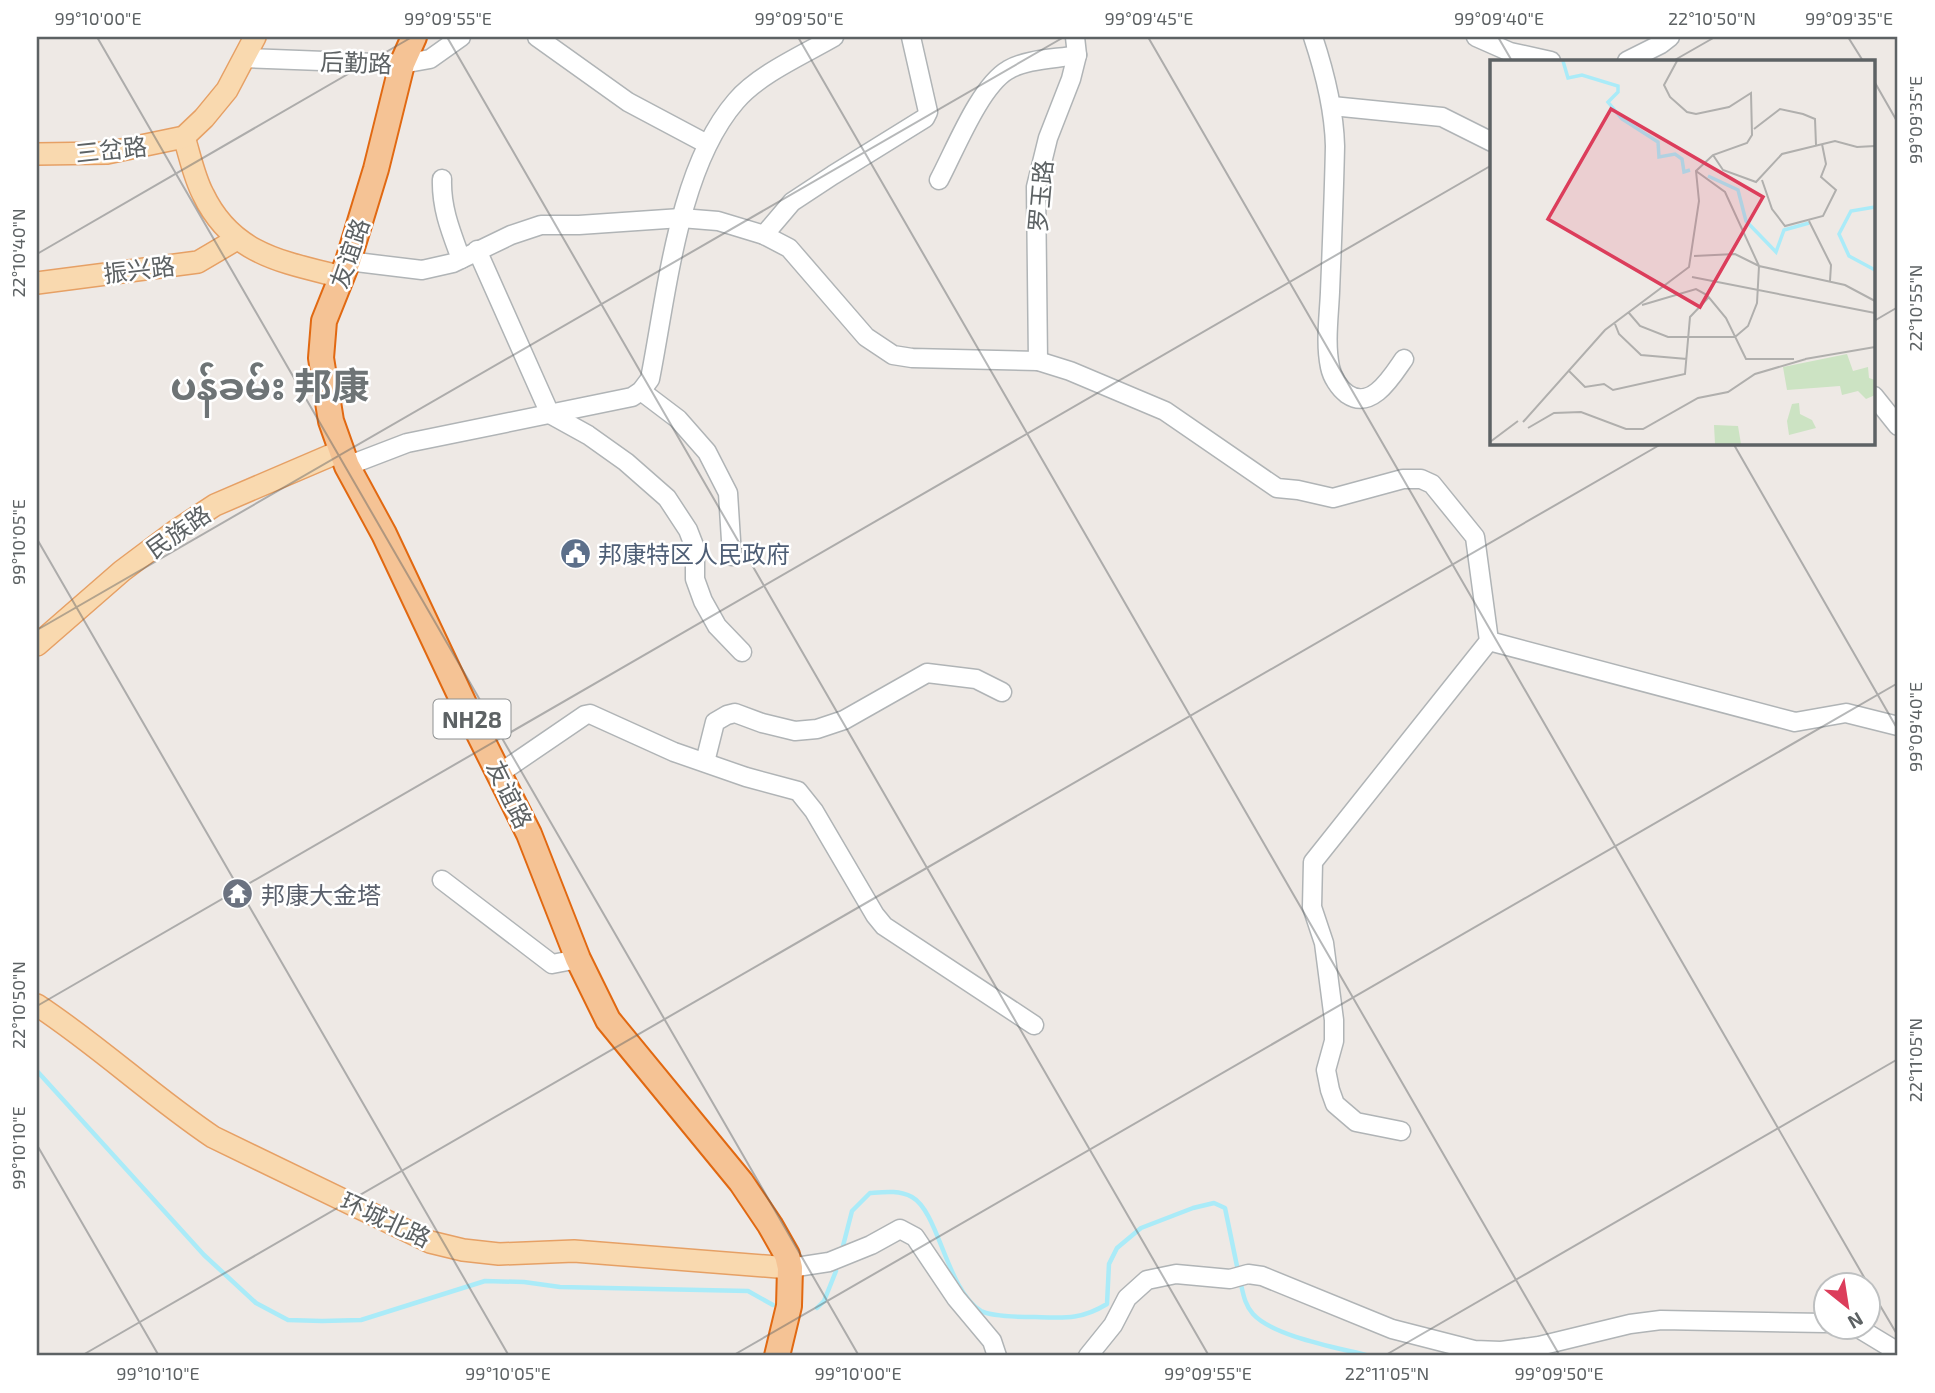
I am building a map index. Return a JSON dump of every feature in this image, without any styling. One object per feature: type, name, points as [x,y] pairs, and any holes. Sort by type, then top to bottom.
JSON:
[{"type":"highway","name":"友谊路","points":[[414,37],[402,64],[376,169],[345,269],[324,321],[321,358],[331,421],[344,459],[384,534],[529,834],[578,959],[608,1020],[741,1182],[782,1244],[790,1268],[789,1306],[777,1356]]},
{"type":"main road","points":[[255,37],[227,90],[184,137],[201,191],[208,205],[237,239],[274,260],[345,269]]},
{"type":"main road","name":"三岔路","points":[[37,154],[107,153],[184,137]]},
{"type":"main road","name":"振兴路","points":[[39,277],[198,262],[237,239]]},
{"type":"main road","name":"民族路","points":[[38,642],[122,571],[215,505],[344,459]]},
{"type":"main road","name":"环城北路","points":[[37,1005],[213,1137],[430,1242],[463,1250],[499,1254],[574,1251],[790,1268]]},
{"type":"street","name":"后勤路","points":[[244,58],[402,64],[430,58],[461,37]]},
{"type":"street","points":[[537,37],[628,102],[707,144]]},
{"type":"street","points":[[344,459],[509,420],[632,397],[641,391],[650,379],[681,218],[707,144],[736,101],[758,81],[834,37]]},
{"type":"street","points":[[764,235],[792,202],[925,118],[928,112],[911,37]]},
{"type":"street","points":[[1313,37],[1332,106],[1335,146],[1330,368],[1342,390],[1351,397],[1363,399],[1374,395],[1384,386],[1404,359]]},
{"type":"street","points":[[1476,37],[1510,52],[1546,60]]},
{"type":"street","points":[[1629,60],[1670,37]]},
{"type":"street","points":[[939,180],[988,87],[1007,70],[1076,46]]},
{"type":"street","name":"罗玉路","points":[[1038,361],[1035,187],[1048,138],[1071,79],[1076,46]]},
{"type":"street","points":[[1332,106],[1442,117],[1490,141]]},
{"type":"street","points":[[442,179],[441,195],[447,222],[469,255],[550,414],[588,435],[626,462],[667,498],[688,530],[695,548],[695,579],[703,601],[717,626],[741,652]]},
{"type":"street","points":[[345,269],[422,270],[453,264],[511,234],[541,225],[681,218],[718,222],[764,235],[789,248],[866,337],[893,355],[912,358],[1038,361],[1070,371],[1166,411],[1277,488],[1333,498],[1403,479],[1432,484],[1475,537],[1489,641],[1313,862],[1312,907],[1324,943],[1334,1020],[1334,1041],[1326,1070],[1330,1090],[1335,1104],[1356,1122],[1401,1131]]},
{"type":"street","points":[[641,391],[678,419],[707,452],[728,493],[732,555]]},
{"type":"street","points":[[1876,398],[1898,426]]},
{"type":"street","points":[[1489,641],[1795,722],[1846,713],[1898,726]]},
{"type":"street","points":[[705,762],[715,722],[735,713],[795,731],[817,729],[844,720],[927,673],[976,679],[1002,692]]},
{"type":"street","points":[[500,773],[590,714],[636,736],[705,762],[746,777],[798,791],[814,811],[884,926],[1034,1025]]},
{"type":"street","points":[[442,880],[552,964],[578,959]]},
{"type":"street","points":[[790,1268],[829,1262],[871,1245],[900,1229],[915,1237],[956,1297],[992,1341],[998,1356]]},
{"type":"street","points":[[1088,1356],[1113,1325],[1128,1298],[1147,1280],[1176,1274],[1230,1279],[1248,1274],[1262,1276],[1392,1329],[1474,1350],[1501,1351],[1539,1346],[1630,1324],[1661,1320],[1812,1323]]},
{"type":"street","points":[[1878,1340],[1898,1352]]},
{"type":"waterway","points":[[37,1071],[204,1255],[256,1303],[288,1320],[361,1320],[485,1281],[524,1282],[560,1287],[748,1291],[773,1305]]},
{"type":"waterway","points":[[843,1246],[852,1211],[870,1193],[902,1193],[921,1205],[960,1287],[969,1301],[981,1311],[1008,1316],[1072,1317],[1089,1313],[1107,1304],[1109,1264],[1117,1248],[1141,1228],[1214,1203],[1225,1208],[1238,1271]]},
{"type":"waterway","points":[[817,1308],[824,1301],[836,1271]]},
{"type":"waterway","points":[[1240,1280],[1248,1306],[1263,1322],[1308,1341],[1370,1356]]},
{"type":"waterway","points":[[1656,1356],[1682,1356]]},
{"type":"place","name":"邦康特区人民政府","points":[[575,553]]},
{"type":"place","name":"邦康大金塔","points":[[238,894]]},
{"type":"district","name":"ပန်ခမ်း 邦康","points":[[270,385]]}]
